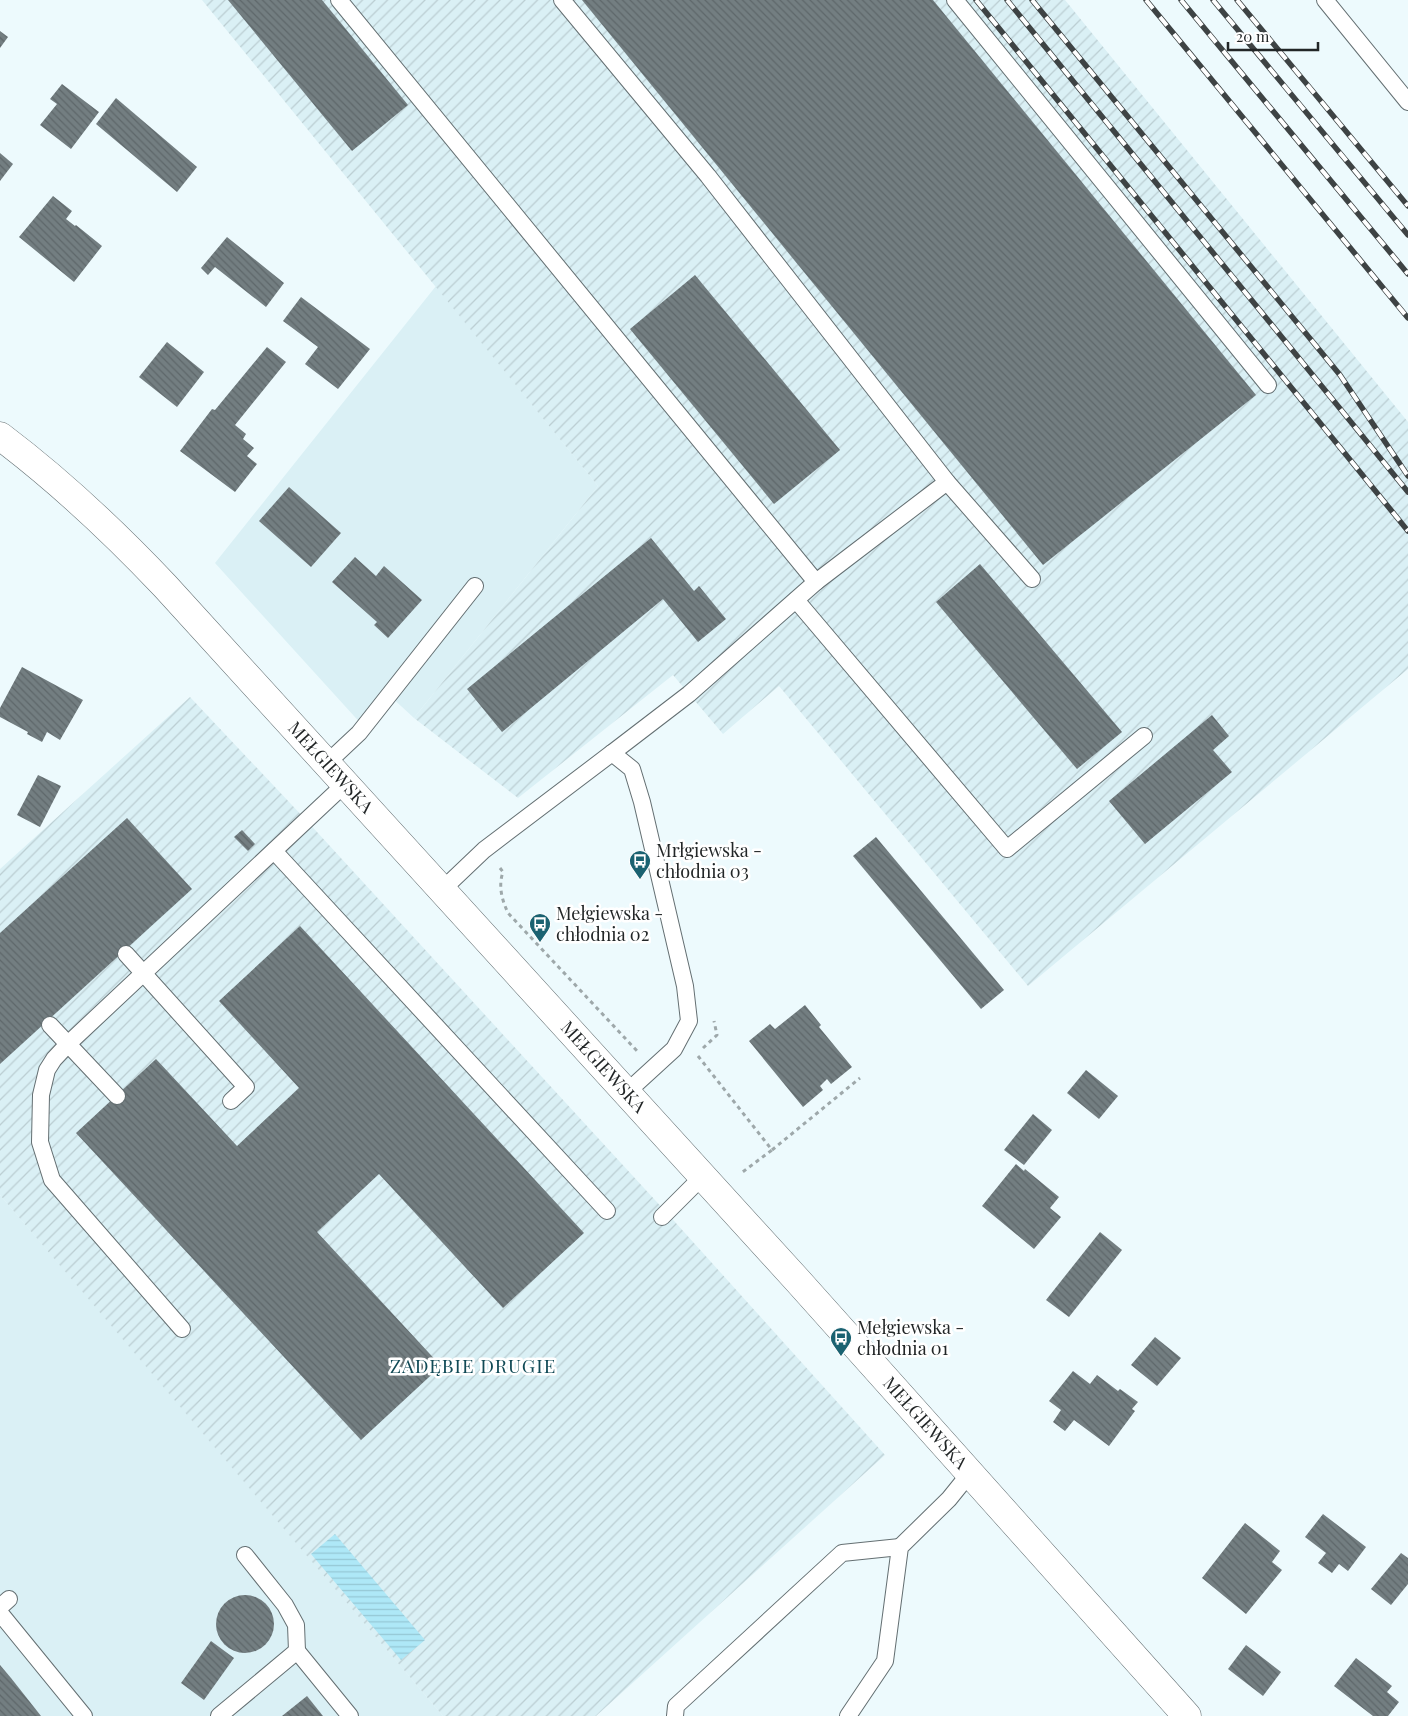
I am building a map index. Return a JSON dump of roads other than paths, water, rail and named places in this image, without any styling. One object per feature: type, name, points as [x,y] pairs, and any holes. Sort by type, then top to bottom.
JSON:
[{"type":"street","name":"MEŁGIEWSKA","points":[[0,436],[65,487],[129,548],[703,1176],[1187,1716]]},
{"type":"lane","points":[[338,0],[816,582]]},
{"type":"lane","points":[[562,0],[708,176],[947,482],[1032,580]]},
{"type":"lane","points":[[955,0],[1268,385]]},
{"type":"lane","points":[[1325,0],[1408,102]]},
{"type":"lane","points":[[442,890],[484,850],[689,694],[816,582],[947,482]]},
{"type":"lane","points":[[327,763],[359,733],[475,586]]},
{"type":"lane","points":[[796,600],[1007,848],[1144,736]]},
{"type":"lane","points":[[612,753],[632,769],[685,986],[689,1021],[674,1048],[626,1092]]},
{"type":"lane","points":[[182,1329],[52,1180],[40,1142],[41,1095],[48,1070],[54,1059],[69,1043],[345,784]]},
{"type":"lane","points":[[274,851],[607,1211]]},
{"type":"lane","points":[[126,954],[246,1087],[231,1101]]},
{"type":"lane","points":[[50,1025],[117,1096]]},
{"type":"lane","points":[[662,1217],[703,1176]]},
{"type":"lane","points":[[848,1716],[885,1661],[900,1547],[949,1499],[970,1473]]},
{"type":"lane","points":[[675,1716],[676,1706],[842,1553],[900,1547]]},
{"type":"lane","points":[[245,1555],[285,1605],[296,1625],[297,1651],[350,1716]]},
{"type":"lane","points":[[3,1607],[84,1716]]},
{"type":"lane","points":[[219,1716],[297,1651]]},
{"type":"water","points":[[335,1534],[425,1640],[401,1660],[311,1554]]},
{"type":"railway","points":[[976,0],[1408,531]]},
{"type":"railway","points":[[1007,0],[1408,492]]},
{"type":"railway","points":[[1032,0],[1340,375],[1408,476]]},
{"type":"railway","points":[[1146,0],[1408,318]]},
{"type":"railway","points":[[1181,0],[1408,274]]},
{"type":"railway","points":[[1213,0],[1408,235]]},
{"type":"railway","points":[[1237,0],[1408,206]]},
{"type":"place","name":"Mrłgiewska - chłodnia 03","points":[[640,880]]},
{"type":"place","name":"Mełgiewska - chłodnia 02","points":[[540,943]]},
{"type":"place","name":"Mełgiewska - chłodnia 01","points":[[841,1357]]},
{"type":"district","name":"ZADĘBIE DRUGIE","points":[[473,1366]]}]
